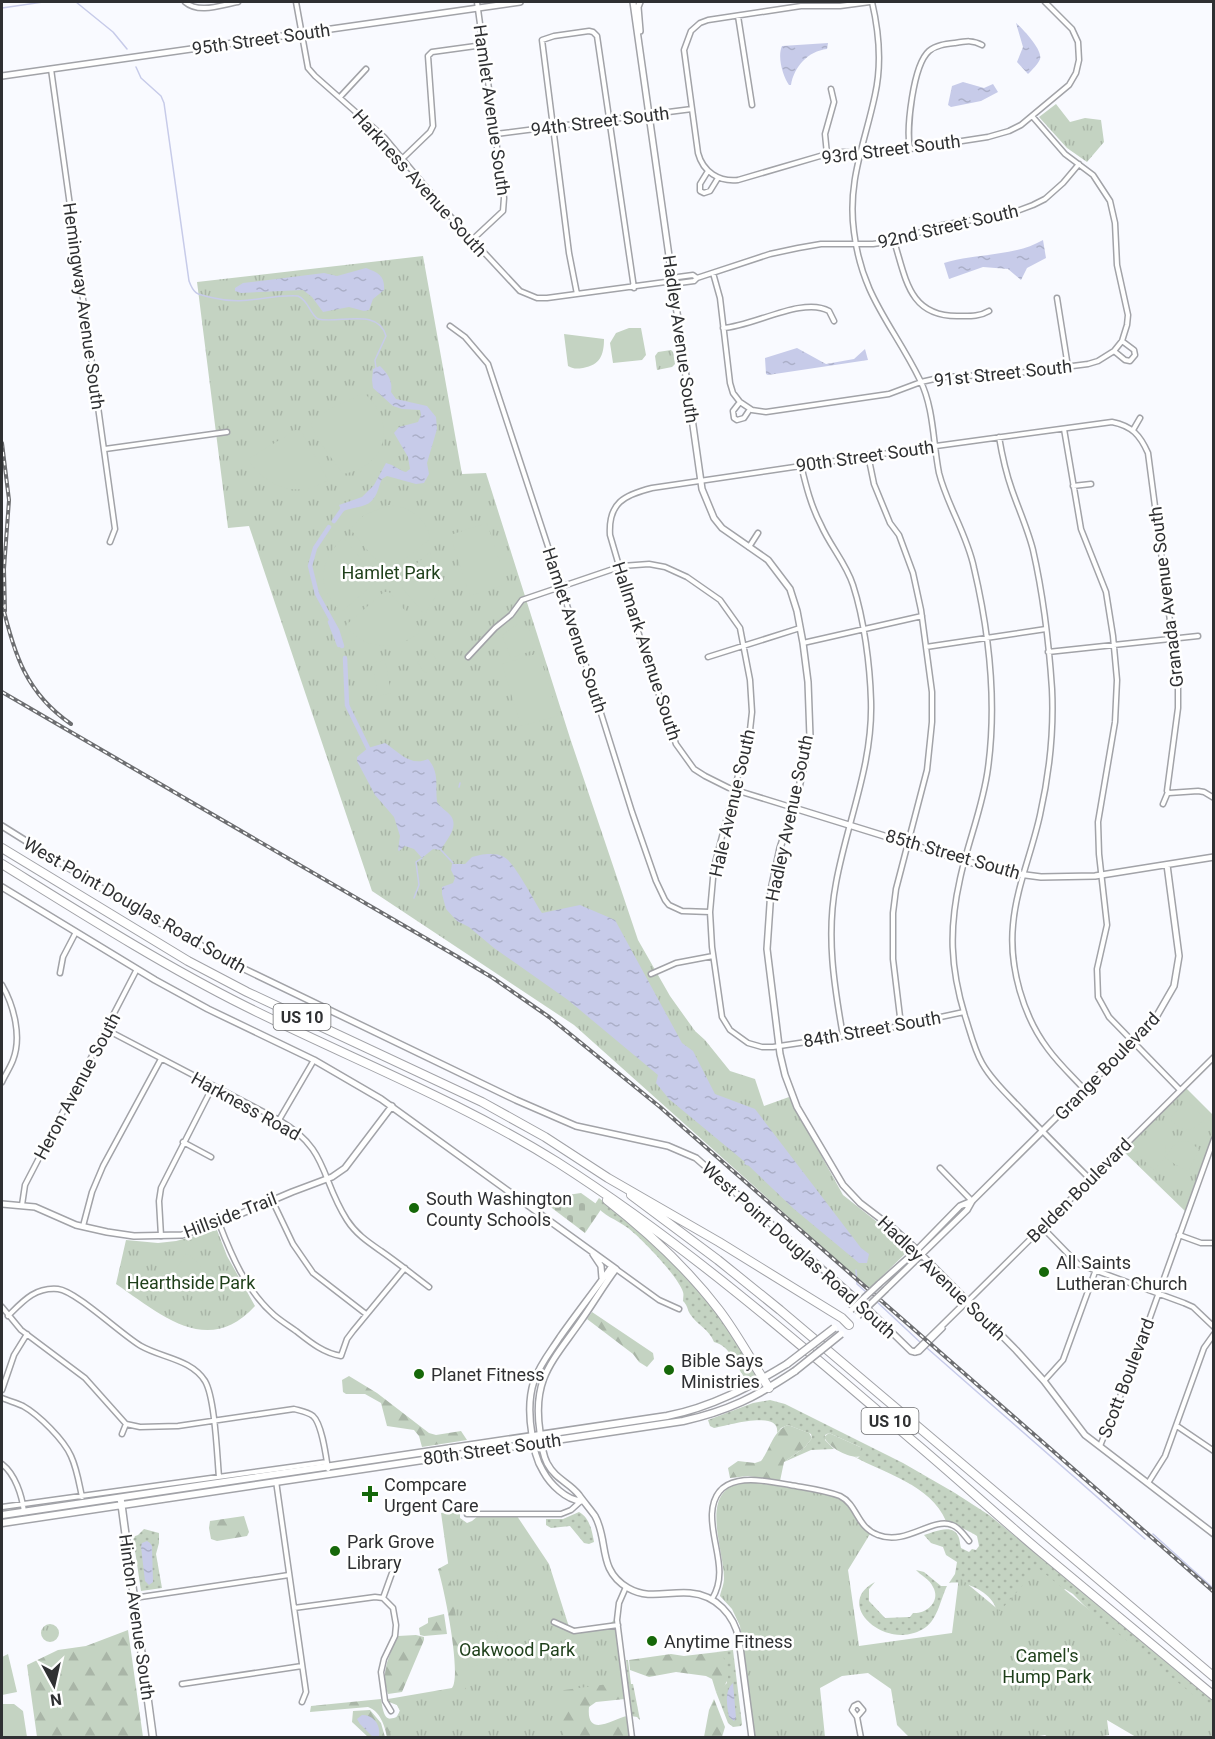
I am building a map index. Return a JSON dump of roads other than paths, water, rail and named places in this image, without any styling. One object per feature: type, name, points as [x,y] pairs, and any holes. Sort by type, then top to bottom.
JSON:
[{"type":"highway","name":"US 10","points":[[2,848],[188,961],[247,992],[482,1102],[545,1137],[608,1178],[718,1260],[780,1310],[1214,1677]]},
{"type":"highway","name":"US 10","points":[[2,864],[129,943],[243,1005],[507,1132],[644,1220],[858,1393],[950,1470],[1040,1552],[1214,1696]]},
{"type":"highway","points":[[556,1162],[639,1226],[679,1263],[719,1310],[769,1388]]},
{"type":"highway","points":[[608,1178],[719,1242],[842,1318],[849,1325]]},
{"type":"main road","name":"80th Street South","points":[[2,1522],[122,1505],[276,1479],[327,1465],[646,1420],[681,1413],[728,1396],[763,1379],[788,1364],[834,1328],[842,1318]]},
{"type":"main road","name":"80th Street South","points":[[2,1515],[121,1497],[329,1475],[697,1418],[764,1392],[795,1371],[849,1325]]},
{"type":"main road","name":"Hinton Avenue South","points":[[121,1497],[153,1737]]},
{"type":"street","points":[[185,2],[196,8],[238,2]]},
{"type":"street","name":"Harkness Avenue South","points":[[296,2],[308,68],[384,137],[472,240],[520,291],[528,294]]},
{"type":"street","name":"95th Street South","points":[[2,76],[300,33],[478,4],[520,2]]},
{"type":"street","name":"Hadley Avenue South","points":[[633,2],[705,500],[722,528],[768,560],[790,589],[801,628],[808,682],[810,736],[794,807],[780,848],[771,890],[767,949],[779,1046],[785,1075],[797,1107],[843,1185],[860,1203],[917,1250],[1016,1350],[1044,1381],[1085,1435],[1214,1534]]},
{"type":"street","name":"Hadley Avenue South","points":[[640,2],[638,7],[640,39]]},
{"type":"street","points":[[871,2],[878,28],[879,63],[875,95],[859,153],[852,200],[856,244],[866,283],[875,304],[921,382],[932,423],[940,475],[968,543],[974,568],[986,638],[991,688],[991,742],[981,807],[965,861],[952,922],[951,950],[954,974],[964,1012],[982,1063],[1002,1090],[1090,1179]]},
{"type":"street","name":"94th Street South","points":[[496,134],[692,109],[684,50],[687,37],[700,23],[801,6],[840,6],[871,2]]},
{"type":"street","points":[[1045,2],[1072,29],[1079,48],[1079,60],[1076,73],[1068,85],[1032,116],[1055,144],[1093,175],[1104,189],[1114,212],[1117,265],[1128,315],[1122,341],[1116,349],[1125,360],[1130,362],[1135,355],[1134,350],[1122,341]]},
{"type":"street","name":"Hamlet Avenue South","points":[[472,240],[496,220],[504,209],[478,4]]},
{"type":"street","points":[[738,15],[752,105]]},
{"type":"street","points":[[577,294],[542,40],[589,31],[594,32],[597,36],[634,288]]},
{"type":"street","points":[[910,149],[908,127],[922,59],[931,50],[945,44],[973,41],[982,45]]},
{"type":"street","points":[[402,159],[434,126],[428,56],[432,52],[483,45]]},
{"type":"street","name":"Hemingway Avenue South","points":[[51,69],[115,529],[110,542]]},
{"type":"street","points":[[340,97],[366,69]]},
{"type":"street","points":[[827,154],[825,134],[834,102],[831,89]]},
{"type":"street","points":[[692,109],[699,158],[708,171],[718,178],[710,191],[704,193],[700,191],[700,184],[708,171]]},
{"type":"street","name":"93rd Street South","points":[[718,178],[738,180],[827,154],[876,154],[1001,134],[1032,116]]},
{"type":"street","name":"92nd Street South","points":[[528,294],[547,298],[634,288],[673,282],[679,277],[693,275],[697,278],[770,254],[798,248],[821,244],[894,241],[942,225],[1021,210],[1045,199],[1079,164]]},
{"type":"street","points":[[894,241],[911,290],[928,311],[953,316],[981,315],[989,311]]},
{"type":"street","name":"91st Street South","points":[[713,273],[720,298],[730,383],[733,393],[740,402],[733,411],[734,418],[741,420],[750,409],[766,412],[889,394],[921,382],[943,377],[1010,374],[1068,367],[1098,361],[1116,349]]},
{"type":"street","points":[[1057,298],[1068,367]]},
{"type":"street","points":[[723,328],[736,327],[787,311],[817,307],[829,311],[834,321]]},
{"type":"street","name":"Hamlet Avenue South","points":[[450,326],[465,337],[488,364],[656,881],[669,905],[682,911],[710,912]]},
{"type":"street","points":[[740,402],[750,409]]},
{"type":"street","points":[[1133,430],[1140,418]]},
{"type":"street","name":"90th Street South","points":[[611,519],[617,504],[625,496],[634,492],[701,480],[1112,422],[1133,430]]},
{"type":"street","points":[[1064,429],[1081,529],[1106,592],[1117,680],[1115,722],[1098,822],[1107,924],[1097,969],[1098,997],[1109,1017],[1180,1090]]},
{"type":"street","name":"Granada Avenue South","points":[[1133,430],[1141,438],[1148,453],[1178,682],[1178,708],[1168,792],[1164,796],[1163,804]]},
{"type":"street","points":[[105,449],[227,432]]},
{"type":"street","points":[[999,437],[1011,488],[1033,550],[1046,629],[1052,689],[1050,746],[1041,813],[1012,925],[1013,959],[1022,1000],[1038,1034],[1048,1049],[1084,1089]]},
{"type":"street","points":[[868,456],[874,484],[890,523],[899,535],[913,573],[922,616],[932,692],[930,753],[922,796],[908,842],[892,912],[893,959],[901,1025]]},
{"type":"street","points":[[801,465],[814,512],[853,584],[862,629],[871,700],[868,752],[836,884],[831,938],[833,983],[843,1036]]},
{"type":"street","points":[[1073,486],[1091,484]]},
{"type":"street","name":"Hallmark Avenue South","points":[[611,519],[610,535],[643,648],[676,744],[694,769],[734,790]]},
{"type":"street","points":[[749,547],[758,533]]},
{"type":"street","name":"Hale Avenue South","points":[[468,657],[495,628],[511,615],[519,602],[620,567],[649,564],[665,567],[687,577],[720,600],[740,628],[750,680],[752,712],[750,730],[714,867],[710,912],[713,956],[722,1017],[730,1030],[738,1038],[758,1047],[779,1046]]},
{"type":"street","points":[[803,643],[922,616]]},
{"type":"street","points":[[708,657],[801,628]]},
{"type":"street","points":[[926,647],[1046,629]]},
{"type":"street","points":[[1048,652],[1198,636]]},
{"type":"street","name":"85th Street South","points":[[734,790],[965,861],[1024,875],[1067,878],[1102,875],[1214,857]]},
{"type":"street","points":[[1168,792],[1198,791],[1214,798]]},
{"type":"street","name":"West Point Douglas Road South","points":[[2,826],[133,908],[240,967],[519,1101],[576,1126],[668,1146],[696,1158],[869,1310],[911,1351],[915,1352]]},
{"type":"street","name":"Grange Boulevard","points":[[849,1325],[967,1210],[972,1202],[1155,1019],[1174,986],[1179,956],[1167,865]]},
{"type":"street","points":[[2,887],[208,1009],[314,1060],[392,1106],[659,1300],[680,1309]]},
{"type":"street","points":[[60,973],[63,957],[76,932]]},
{"type":"street","points":[[651,974],[676,963],[713,956]]},
{"type":"street","name":"Heron Avenue South","points":[[22,1205],[25,1185],[137,969]]},
{"type":"street","points":[[2,985],[13,1011],[17,1040],[14,1059],[2,1082]]},
{"type":"street","name":"84th Street South","points":[[779,1046],[964,1012]]},
{"type":"street","name":"Harkness Road","points":[[106,1030],[279,1120],[301,1134],[318,1155],[347,1221],[356,1232],[429,1287]]},
{"type":"street","name":"Belden Boulevard","points":[[915,1352],[919,1351],[1214,1057]]},
{"type":"street","points":[[83,1227],[92,1192],[104,1166],[161,1059]]},
{"type":"street","points":[[279,1120],[314,1060]]},
{"type":"street","points":[[161,1237],[159,1201],[161,1188],[213,1086]]},
{"type":"street","name":"Hillside Trail","points":[[2,1204],[40,1209],[83,1227],[134,1236],[182,1235],[219,1223],[328,1179],[345,1168],[392,1106]]},
{"type":"street","name":"Scott Boulevard","points":[[1099,1447],[1134,1362],[1214,1139]]},
{"type":"street","points":[[183,1142],[211,1157]]},
{"type":"street","points":[[940,1168],[972,1202]]},
{"type":"street","points":[[272,1200],[293,1244],[313,1273],[366,1314]]},
{"type":"street","name":"Grange Boulevard","points":[[842,1318],[917,1250],[960,1206],[972,1202]]},
{"type":"street","points":[[219,1223],[238,1268],[263,1304],[274,1315],[324,1351],[341,1356],[347,1340],[405,1268]]},
{"type":"street","points":[[1042,1227],[1078,1264],[1192,1307],[1214,1327]]},
{"type":"street","points":[[1179,1235],[1201,1243],[1214,1243]]},
{"type":"street","points":[[586,1246],[600,1264],[602,1280]]},
{"type":"street","points":[[582,1500],[574,1500],[548,1478],[538,1460],[533,1443],[529,1407],[537,1374],[548,1354],[602,1280],[614,1268]]},
{"type":"street","points":[[614,1268],[546,1371],[537,1401],[541,1442],[546,1459],[553,1472],[578,1494],[598,1522],[608,1566],[626,1587],[650,1595],[690,1593],[712,1599],[728,1614],[738,1633],[752,1737]]},
{"type":"street","points":[[1044,1381],[1063,1360],[1095,1272]]},
{"type":"street","points":[[8,1316],[35,1292],[43,1289],[64,1290],[143,1347],[192,1368],[208,1388],[219,1476]]},
{"type":"street","points":[[2,1307],[27,1334],[85,1378],[126,1424],[152,1427],[294,1409],[309,1413],[316,1418],[329,1475]]},
{"type":"street","points":[[2,1390],[14,1355],[27,1334]]},
{"type":"street","points":[[1147,1483],[1165,1456],[1204,1348],[1214,1334]]},
{"type":"street","points":[[2,1398],[38,1416],[62,1442],[74,1463],[82,1497]]},
{"type":"street","points":[[122,1434],[126,1424]]},
{"type":"street","points":[[1177,1426],[1214,1451]]},
{"type":"street","points":[[2,1464],[17,1484],[24,1512]]},
{"type":"street","name":"80th Street South","points":[[2,1507],[219,1476],[327,1465]]},
{"type":"street","points":[[276,1479],[306,1694],[302,1702]]},
{"type":"street","points":[[712,1599],[718,1589],[720,1577],[713,1518],[714,1506],[724,1489],[741,1480],[763,1480],[840,1496],[850,1504],[863,1526],[880,1536],[900,1538],[939,1524],[947,1524],[956,1527],[969,1540]]},
{"type":"street","points":[[467,1514],[561,1514],[571,1510],[582,1500]]},
{"type":"street","points":[[383,1598],[392,1573]]},
{"type":"street","points":[[134,1598],[289,1575]]},
{"type":"street","points":[[626,1587],[619,1603],[618,1626],[632,1737]]},
{"type":"street","points":[[294,1608],[375,1597],[383,1598],[393,1608],[396,1626],[394,1637],[381,1672],[385,1701],[392,1711]]},
{"type":"street","points":[[554,1622],[574,1631],[618,1626]]},
{"type":"street","points":[[182,1683],[302,1666]]},
{"type":"street","points":[[857,1717],[857,1727],[861,1737]]},
{"type":"water","points":[[1016,23],[1032,40],[1040,55],[1038,63],[1028,74],[1017,62],[1023,47]]},
{"type":"water","points":[[828,43],[827,49],[814,53],[803,61],[789,85],[781,66],[782,46]]},
{"type":"water","points":[[963,82],[984,88],[993,84],[998,92],[981,101],[951,107],[948,105],[952,86]]},
{"type":"water","points":[[1043,240],[1046,258],[1027,268],[1021,280],[1008,269],[983,267],[949,279],[944,263],[1020,249]]},
{"type":"water","points":[[366,268],[380,276],[384,290],[373,299],[369,310],[364,311],[349,307],[323,312],[312,297],[303,290],[241,293],[235,291],[235,288],[243,283],[324,273],[337,276]]},
{"type":"water","points":[[797,348],[826,364],[854,359],[865,349],[868,360],[766,374],[765,358]]},
{"type":"water","points":[[380,366],[389,378],[391,392],[396,399],[427,406],[436,417],[437,429],[427,463],[429,474],[424,483],[416,484],[387,476],[382,479],[377,494],[371,502],[342,512],[339,505],[362,497],[374,485],[386,463],[406,472],[410,469],[408,457],[394,433],[399,427],[418,422],[421,415],[420,410],[393,406],[373,388],[373,369]]},
{"type":"water","points":[[385,743],[411,760],[428,759],[436,775],[437,802],[453,820],[453,829],[441,850],[433,849],[422,858],[414,849],[405,846],[398,850],[400,836],[394,817],[375,795],[357,761],[357,757],[368,748]]},
{"type":"water","points":[[480,855],[504,857],[519,874],[542,913],[580,905],[615,920],[682,1043],[693,1051],[715,1094],[755,1109],[861,1248],[869,1254],[867,1263],[859,1263],[794,1209],[749,1166],[744,1164],[745,1162],[669,1099],[656,1083],[658,1075],[568,1000],[494,948],[469,927],[457,921],[446,909],[442,887],[453,883],[455,878],[451,870],[452,864],[465,864],[472,857]]},
{"type":"water","points":[[147,1541],[152,1546],[153,1582],[149,1585],[145,1581],[141,1547],[142,1543]]},
{"type":"water","points":[[733,1683],[736,1718],[734,1721],[729,1717],[727,1699],[728,1690]]},
{"type":"water","points":[[362,1715],[375,1721],[379,1728],[379,1736],[372,1736],[360,1724],[357,1719]]},
{"type":"waterway","points":[[2,8],[43,2]]},
{"type":"waterway","points":[[76,2],[113,32],[127,49]]},
{"type":"waterway","points":[[136,67],[141,78],[161,96],[164,103],[189,281],[193,290],[201,295],[236,301],[298,296],[318,319],[357,318],[375,322],[382,327],[386,336],[375,360],[376,368]]},
{"type":"waterway","points":[[334,521],[344,507]]},
{"type":"waterway","points":[[329,527],[315,548],[310,566],[317,594],[337,630],[342,646]]},
{"type":"waterway","points":[[330,622],[339,645]]},
{"type":"waterway","points":[[345,658],[347,705],[368,748]]},
{"type":"waterway","points":[[459,787],[460,783]]},
{"type":"waterway","points":[[441,850],[453,863]]},
{"type":"waterway","points":[[414,898],[419,885],[416,862],[422,858]]},
{"type":"waterway","points":[[856,1270],[857,1284],[866,1292]]},
{"type":"waterway","points":[[876,1301],[921,1343]]},
{"type":"waterway","points":[[927,1348],[1145,1539]]},
{"type":"waterway","points":[[1153,1534],[1214,1589]]},
{"type":"railway","points":[[2,443],[9,500],[4,569],[5,611]]},
{"type":"railway","points":[[2,603],[17,656],[24,671],[43,699],[71,724]]},
{"type":"railway","points":[[2,692],[458,957],[549,1017],[660,1107],[1214,1592]]},
{"type":"place","name":"South Washington County Schools","points":[[414,1208]]},
{"type":"place","name":"All Saints Lutheran Church","points":[[1044,1272]]},
{"type":"place","name":"Bible Says Ministries","points":[[669,1370]]},
{"type":"place","name":"Planet Fitness","points":[[419,1374]]},
{"type":"place","name":"Compcare Urgent Care","points":[[370,1494]]},
{"type":"place","name":"Park Grove Library","points":[[335,1551]]},
{"type":"place","name":"Anytime Fitness","points":[[652,1641]]},
{"type":"park label","name":"Hamlet Park","points":[[391,572]]},
{"type":"park label","name":"Hearthside Park","points":[[191,1282]]},
{"type":"park label","name":"Oakwood Park","points":[[517,1649]]},
{"type":"park label","name":"Camel's Hump Park","points":[[1047,1665]]}]
